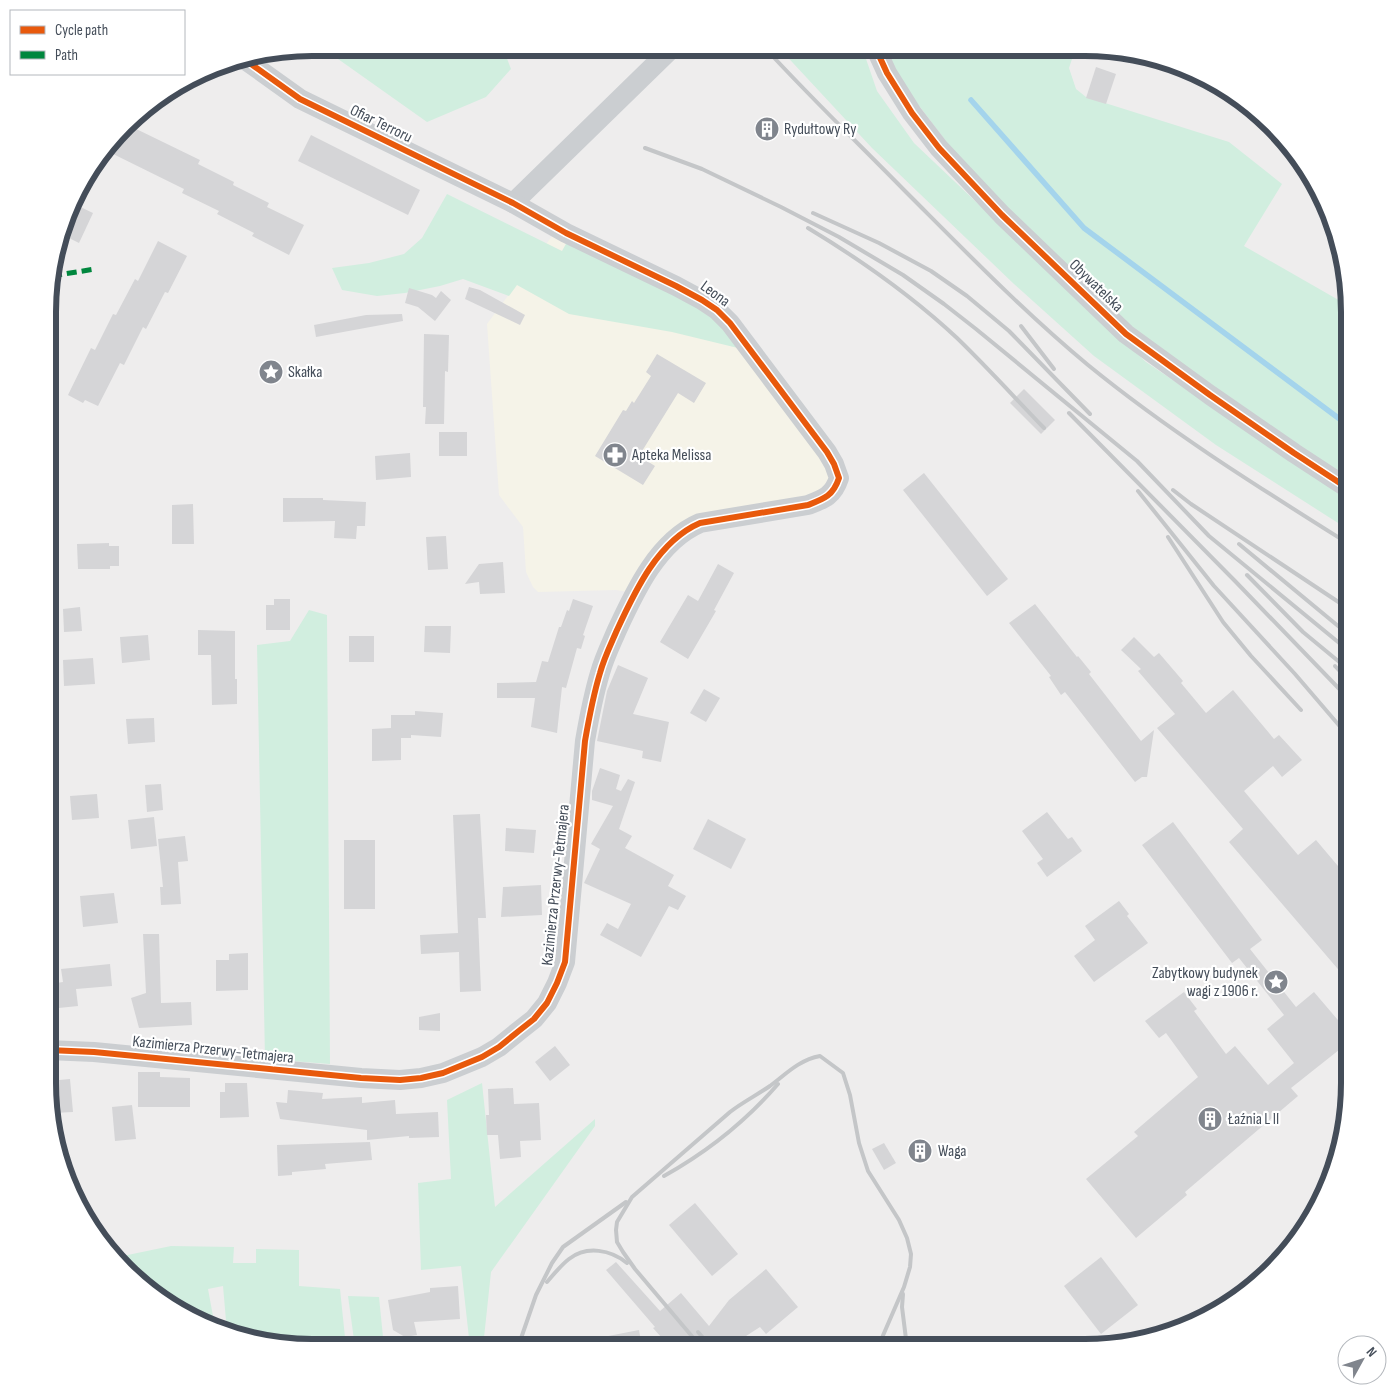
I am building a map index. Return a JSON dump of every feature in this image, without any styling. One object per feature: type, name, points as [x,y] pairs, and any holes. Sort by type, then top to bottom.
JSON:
[{"type":"street","points":[[513,203],[664,56]]},
{"type":"street","name":"Obywatelska","points":[[879,56],[887,73],[912,113],[939,148],[1002,215],[1126,334],[1210,395],[1341,483]]},
{"type":"street","name":"Ofiar Terroru","points":[[251,64],[300,99],[513,203]]},
{"type":"street","name":"Leona","points":[[513,203],[566,233],[690,292],[717,310],[751,349],[826,452],[834,464],[838,478]]},
{"type":"street","name":"Kazimierza Przerwy-Tetmajera","points":[[56,1050],[94,1052],[259,1069],[400,1080],[443,1073],[482,1057],[500,1047],[534,1019],[547,1003],[558,983],[565,962],[589,714],[603,664],[634,594],[654,562],[666,548],[692,526],[700,523],[808,505],[823,499],[832,492],[838,478]]},
{"type":"shaded area","points":[[555,232],[690,292],[827,452],[832,493],[700,523],[628,592],[616,590],[538,592],[533,587],[526,572],[523,527],[499,495],[487,324]]},
{"type":"green space","points":[[334,56],[506,56],[511,69],[486,97],[427,122]]},
{"type":"green space","points":[[787,56],[865,56],[877,91],[914,143],[1146,362],[1341,494],[1341,525],[1216,445],[1094,356],[1014,284],[872,148]]},
{"type":"green space","points":[[881,56],[1073,56],[1069,68],[1076,89],[1086,97],[1229,142],[1282,184],[1244,246],[1340,301],[1341,484],[1210,395],[1002,215]]},
{"type":"green space","points":[[447,194],[562,251],[567,242],[681,296],[717,318],[742,349],[672,332],[569,314],[517,285],[509,296],[463,279],[405,293],[377,296],[342,290],[332,268],[369,263],[404,254],[422,238]]},
{"type":"green space","points":[[309,610],[327,615],[330,1064],[265,1059],[257,645],[290,641]]},
{"type":"green space","points":[[482,1083],[495,1207],[595,1119],[595,1126],[491,1272],[484,1339],[469,1339],[461,1266],[421,1270],[418,1183],[451,1179],[447,1100]]},
{"type":"green space","points":[[171,1246],[234,1247],[233,1263],[256,1263],[256,1249],[299,1250],[299,1286],[340,1289],[345,1339],[279,1337],[230,1325],[226,1324],[223,1286],[208,1289],[213,1318],[170,1296],[131,1264],[124,1256]]},
{"type":"green space","points":[[348,1296],[379,1297],[383,1339],[354,1339]]},
{"type":"building","points":[[1096,67],[1116,74],[1106,104],[1086,98]]},
{"type":"building","name":"Rydułtowy Ry","points":[[767,117],[779,129],[768,141],[756,128]]},
{"type":"building","points":[[134,128],[200,160],[198,164],[234,182],[233,185],[269,203],[267,207],[304,225],[289,255],[252,236],[254,233],[217,214],[219,211],[182,193],[184,189],[112,153]]},
{"type":"building","points":[[311,135],[420,190],[408,215],[298,161]]},
{"type":"building","points":[[80,207],[93,213],[79,243],[68,237]]},
{"type":"building","points":[[158,241],[187,256],[168,293],[165,292],[146,329],[143,327],[124,365],[120,363],[98,406],[85,400],[83,403],[68,395],[91,348],[95,350],[113,314],[116,315],[135,279],[138,281]]},
{"type":"building","points":[[469,287],[480,290],[525,315],[520,325],[465,299]]},
{"type":"building","points":[[409,288],[436,298],[441,291],[451,300],[435,321],[418,307],[405,303]]},
{"type":"building","points":[[402,314],[403,321],[316,337],[314,325],[366,315]]},
{"type":"building","points":[[424,334],[449,335],[448,372],[445,371],[444,424],[425,424],[426,407],[423,407]]},
{"type":"building","points":[[657,354],[706,383],[694,403],[678,393],[639,456],[655,466],[643,485],[595,456],[623,410],[626,411],[632,401],[634,403],[651,376],[646,372]]},
{"type":"building","points":[[1024,389],[1055,420],[1041,434],[1010,403]]},
{"type":"building","points":[[439,432],[467,432],[467,456],[439,456]]},
{"type":"building","points":[[410,453],[411,477],[376,480],[375,456]]},
{"type":"building","points":[[924,473],[1008,579],[987,596],[903,490]]},
{"type":"building","points":[[283,498],[323,498],[323,500],[366,502],[365,526],[357,526],[356,539],[334,538],[335,521],[283,522]]},
{"type":"building","points":[[193,504],[194,544],[172,544],[172,505]]},
{"type":"building","points":[[446,536],[448,569],[428,570],[426,537]]},
{"type":"building","points":[[109,543],[109,546],[119,546],[119,566],[110,566],[110,569],[78,569],[77,544]]},
{"type":"building","points":[[503,562],[505,593],[480,594],[479,582],[465,584],[479,564]]},
{"type":"building","points":[[718,564],[734,573],[714,610],[716,611],[688,659],[660,642],[688,595],[698,601]]},
{"type":"building","points":[[274,599],[290,599],[290,630],[266,630],[266,605],[274,605]]},
{"type":"building","points":[[573,599],[593,606],[583,635],[585,636],[581,649],[577,648],[566,688],[562,687],[557,733],[531,727],[535,698],[497,698],[497,683],[536,682],[542,661],[548,662],[559,627],[561,627],[567,610],[569,611]]},
{"type":"building","points":[[1035,604],[1091,672],[1089,674],[1141,741],[1154,730],[1147,777],[1142,777],[1135,782],[1065,692],[1061,695],[1049,677],[1051,676],[1009,623]]},
{"type":"building","points":[[80,607],[82,631],[64,632],[63,609]]},
{"type":"building","points":[[425,626],[451,626],[450,653],[424,652]]},
{"type":"building","points":[[198,630],[235,631],[237,704],[212,705],[211,655],[198,655]]},
{"type":"building","points":[[148,635],[150,660],[122,663],[120,637]]},
{"type":"building","points":[[349,636],[374,636],[374,662],[349,662]]},
{"type":"building","points":[[1134,637],[1154,657],[1159,653],[1183,681],[1181,683],[1206,713],[1233,690],[1274,739],[1279,735],[1302,760],[1282,777],[1273,766],[1244,791],[1298,855],[1316,840],[1341,870],[1341,973],[1229,842],[1243,829],[1157,728],[1175,714],[1138,671],[1141,669],[1121,650]]},
{"type":"building","points":[[93,658],[95,684],[64,686],[63,660]]},
{"type":"building","points":[[618,665],[648,678],[633,714],[669,722],[661,762],[642,758],[643,751],[597,741],[607,691]]},
{"type":"building","points":[[704,689],[720,698],[706,722],[690,713]]},
{"type":"building","points":[[415,711],[443,713],[441,737],[411,735],[411,738],[401,738],[401,760],[372,761],[372,729],[391,728],[391,715],[415,715]]},
{"type":"building","points":[[154,718],[155,742],[128,744],[126,719]]},
{"type":"building","points":[[600,768],[620,775],[616,789],[621,791],[628,779],[635,782],[619,829],[632,836],[625,848],[674,875],[668,886],[686,896],[678,910],[669,906],[641,957],[600,935],[607,923],[618,929],[631,904],[584,883],[600,849],[591,844],[613,806],[592,800],[592,791]]},
{"type":"building","points":[[161,784],[163,810],[147,812],[145,785]]},
{"type":"building","points":[[97,794],[99,818],[72,820],[70,796]]},
{"type":"building","points":[[1047,812],[1068,839],[1072,837],[1082,851],[1047,877],[1037,863],[1043,859],[1022,831]]},
{"type":"building","points":[[480,814],[486,918],[478,918],[481,991],[460,992],[459,952],[421,954],[420,935],[458,933],[453,815]]},
{"type":"building","points":[[154,817],[157,846],[131,849],[128,820]]},
{"type":"building","points":[[708,819],[746,839],[731,869],[693,849]]},
{"type":"building","points":[[1173,822],[1262,940],[1250,949],[1296,1007],[1314,992],[1341,1024],[1341,1048],[1291,1088],[1298,1096],[1185,1192],[1187,1195],[1136,1238],[1086,1179],[1138,1136],[1134,1132],[1198,1077],[1166,1033],[1159,1038],[1145,1021],[1184,992],[1197,1009],[1194,1011],[1226,1054],[1235,1046],[1268,1085],[1294,1063],[1267,1029],[1284,1015],[1239,958],[1232,963],[1142,845]]},
{"type":"building","points":[[506,828],[536,830],[534,853],[505,851]]},
{"type":"building","points":[[185,836],[188,861],[178,862],[181,904],[161,905],[160,887],[163,887],[158,839]]},
{"type":"building","points":[[344,840],[375,840],[375,909],[344,909]]},
{"type":"building","points":[[541,885],[542,915],[501,917],[503,887]]},
{"type":"building","points":[[114,893],[118,923],[83,927],[80,896]]},
{"type":"building","points":[[1119,901],[1129,914],[1127,916],[1148,943],[1094,982],[1074,956],[1095,940],[1085,926]]},
{"type":"building","points":[[143,934],[159,934],[161,1003],[191,1002],[192,1025],[139,1028],[131,998],[146,993]]},
{"type":"building","points":[[248,953],[248,990],[216,991],[216,960],[229,960],[229,954]]},
{"type":"building","points":[[110,964],[112,986],[76,989],[78,1006],[56,1008],[56,983],[63,982],[61,969]]},
{"type":"building","points":[[440,1013],[440,1031],[419,1030],[419,1017]]},
{"type":"building","points":[[555,1046],[570,1065],[550,1081],[535,1062]]},
{"type":"building","points":[[138,1072],[160,1072],[160,1077],[190,1078],[190,1107],[138,1107]]},
{"type":"building","points":[[70,1079],[73,1112],[58,1113],[56,1080]]},
{"type":"building","points":[[225,1083],[247,1083],[249,1117],[220,1118],[220,1092],[225,1092]]},
{"type":"building","points":[[513,1088],[514,1104],[539,1103],[541,1140],[520,1141],[521,1157],[500,1159],[498,1135],[487,1135],[486,1115],[489,1115],[488,1089]]},
{"type":"building","points":[[288,1090],[323,1093],[322,1099],[362,1097],[362,1103],[395,1100],[396,1114],[438,1112],[439,1137],[409,1138],[409,1136],[367,1140],[367,1130],[280,1119],[276,1102],[287,1103]]},
{"type":"building","points":[[132,1105],[136,1139],[115,1141],[112,1107]]},
{"type":"building","points":[[370,1142],[372,1160],[325,1164],[326,1169],[292,1172],[292,1175],[278,1176],[277,1145]]},
{"type":"building","points":[[884,1143],[896,1163],[884,1170],[872,1149]]},
{"type":"building","points":[[695,1203],[738,1254],[712,1276],[669,1225]]},
{"type":"building","points":[[1101,1257],[1138,1305],[1101,1334],[1064,1286]]},
{"type":"building","points":[[616,1262],[660,1311],[681,1293],[709,1326],[729,1300],[766,1269],[798,1307],[766,1334],[760,1327],[741,1339],[663,1339],[653,1328],[655,1327],[606,1270]]},
{"type":"building","points":[[458,1286],[460,1319],[414,1322],[417,1335],[405,1337],[393,1330],[388,1300],[430,1292],[430,1288]]},
{"type":"building","points":[[639,1330],[641,1339],[593,1339]]},
{"type":"waterway","points":[[971,100],[1084,228],[1341,420]]},
{"type":"railway","points":[[773,56],[973,259],[1018,303],[1088,365],[1183,436],[1341,539]]},
{"type":"railway","points":[[645,148],[702,169],[839,237],[903,275],[944,304],[1137,461],[1209,536],[1341,644]]},
{"type":"railway","points":[[813,213],[879,243],[931,271],[967,296],[1009,331],[1090,414]]},
{"type":"railway","points":[[808,228],[886,279],[940,323],[979,360],[1044,428]]},
{"type":"railway","points":[[1021,326],[1054,369]]},
{"type":"railway","points":[[1069,413],[1341,691]]},
{"type":"railway","points":[[1173,490],[1191,504],[1341,604]]},
{"type":"railway","points":[[1138,491],[1214,586],[1295,674],[1341,728]]},
{"type":"railway","points":[[1168,537],[1223,622],[1251,656],[1301,710]]},
{"type":"railway","points":[[1239,544],[1341,628]]},
{"type":"railway","points":[[1247,575],[1303,632],[1341,663]]},
{"type":"railway","points":[[1335,666],[1341,672]]},
{"type":"railway","points":[[694,1339],[623,1252],[617,1242],[617,1222],[632,1197],[730,1112],[799,1064],[820,1056],[843,1073],[850,1095],[859,1143],[868,1171],[899,1220],[907,1238],[911,1254],[910,1267],[904,1287],[881,1339]]},
{"type":"railway","points":[[664,1176],[695,1157],[725,1135],[753,1111],[778,1084]]},
{"type":"railway","points":[[521,1339],[536,1295],[552,1263],[563,1247],[626,1202]]},
{"type":"railway","points":[[547,1282],[566,1261],[583,1252],[606,1252],[627,1263]]},
{"type":"railway","points":[[903,1294],[902,1307],[906,1339]]},
{"type":"railway","points":[[698,1332],[704,1339]]},
{"type":"marked path","points":[[59,275],[95,269]]},
{"type":"cycle path","points":[[879,56],[887,73],[912,113],[939,148],[1002,215],[1126,334],[1210,395],[1341,484]]},
{"type":"cycle path","points":[[56,1050],[94,1052],[361,1078],[400,1080],[443,1073],[482,1057],[499,1047],[534,1019],[547,1003],[565,962],[585,741],[590,715],[606,656],[640,584],[660,554],[685,531],[700,523],[808,505],[819,501],[831,493],[839,478],[827,452],[730,323],[717,310],[676,286],[566,233],[513,203],[300,99],[251,64]]},
{"type":"place","name":"Rydułtowy Ry","points":[[767,129]]},
{"type":"place","name":"Skałka","points":[[271,372]]},
{"type":"place","name":"Apteka Melissa","points":[[615,455]]},
{"type":"place","name":"Zabytkowy budynek wagi z 1906 r.","points":[[1276,982]]},
{"type":"place","name":"Łaźnia L II","points":[[1210,1119]]},
{"type":"place","name":"Waga","points":[[920,1151]]}]
